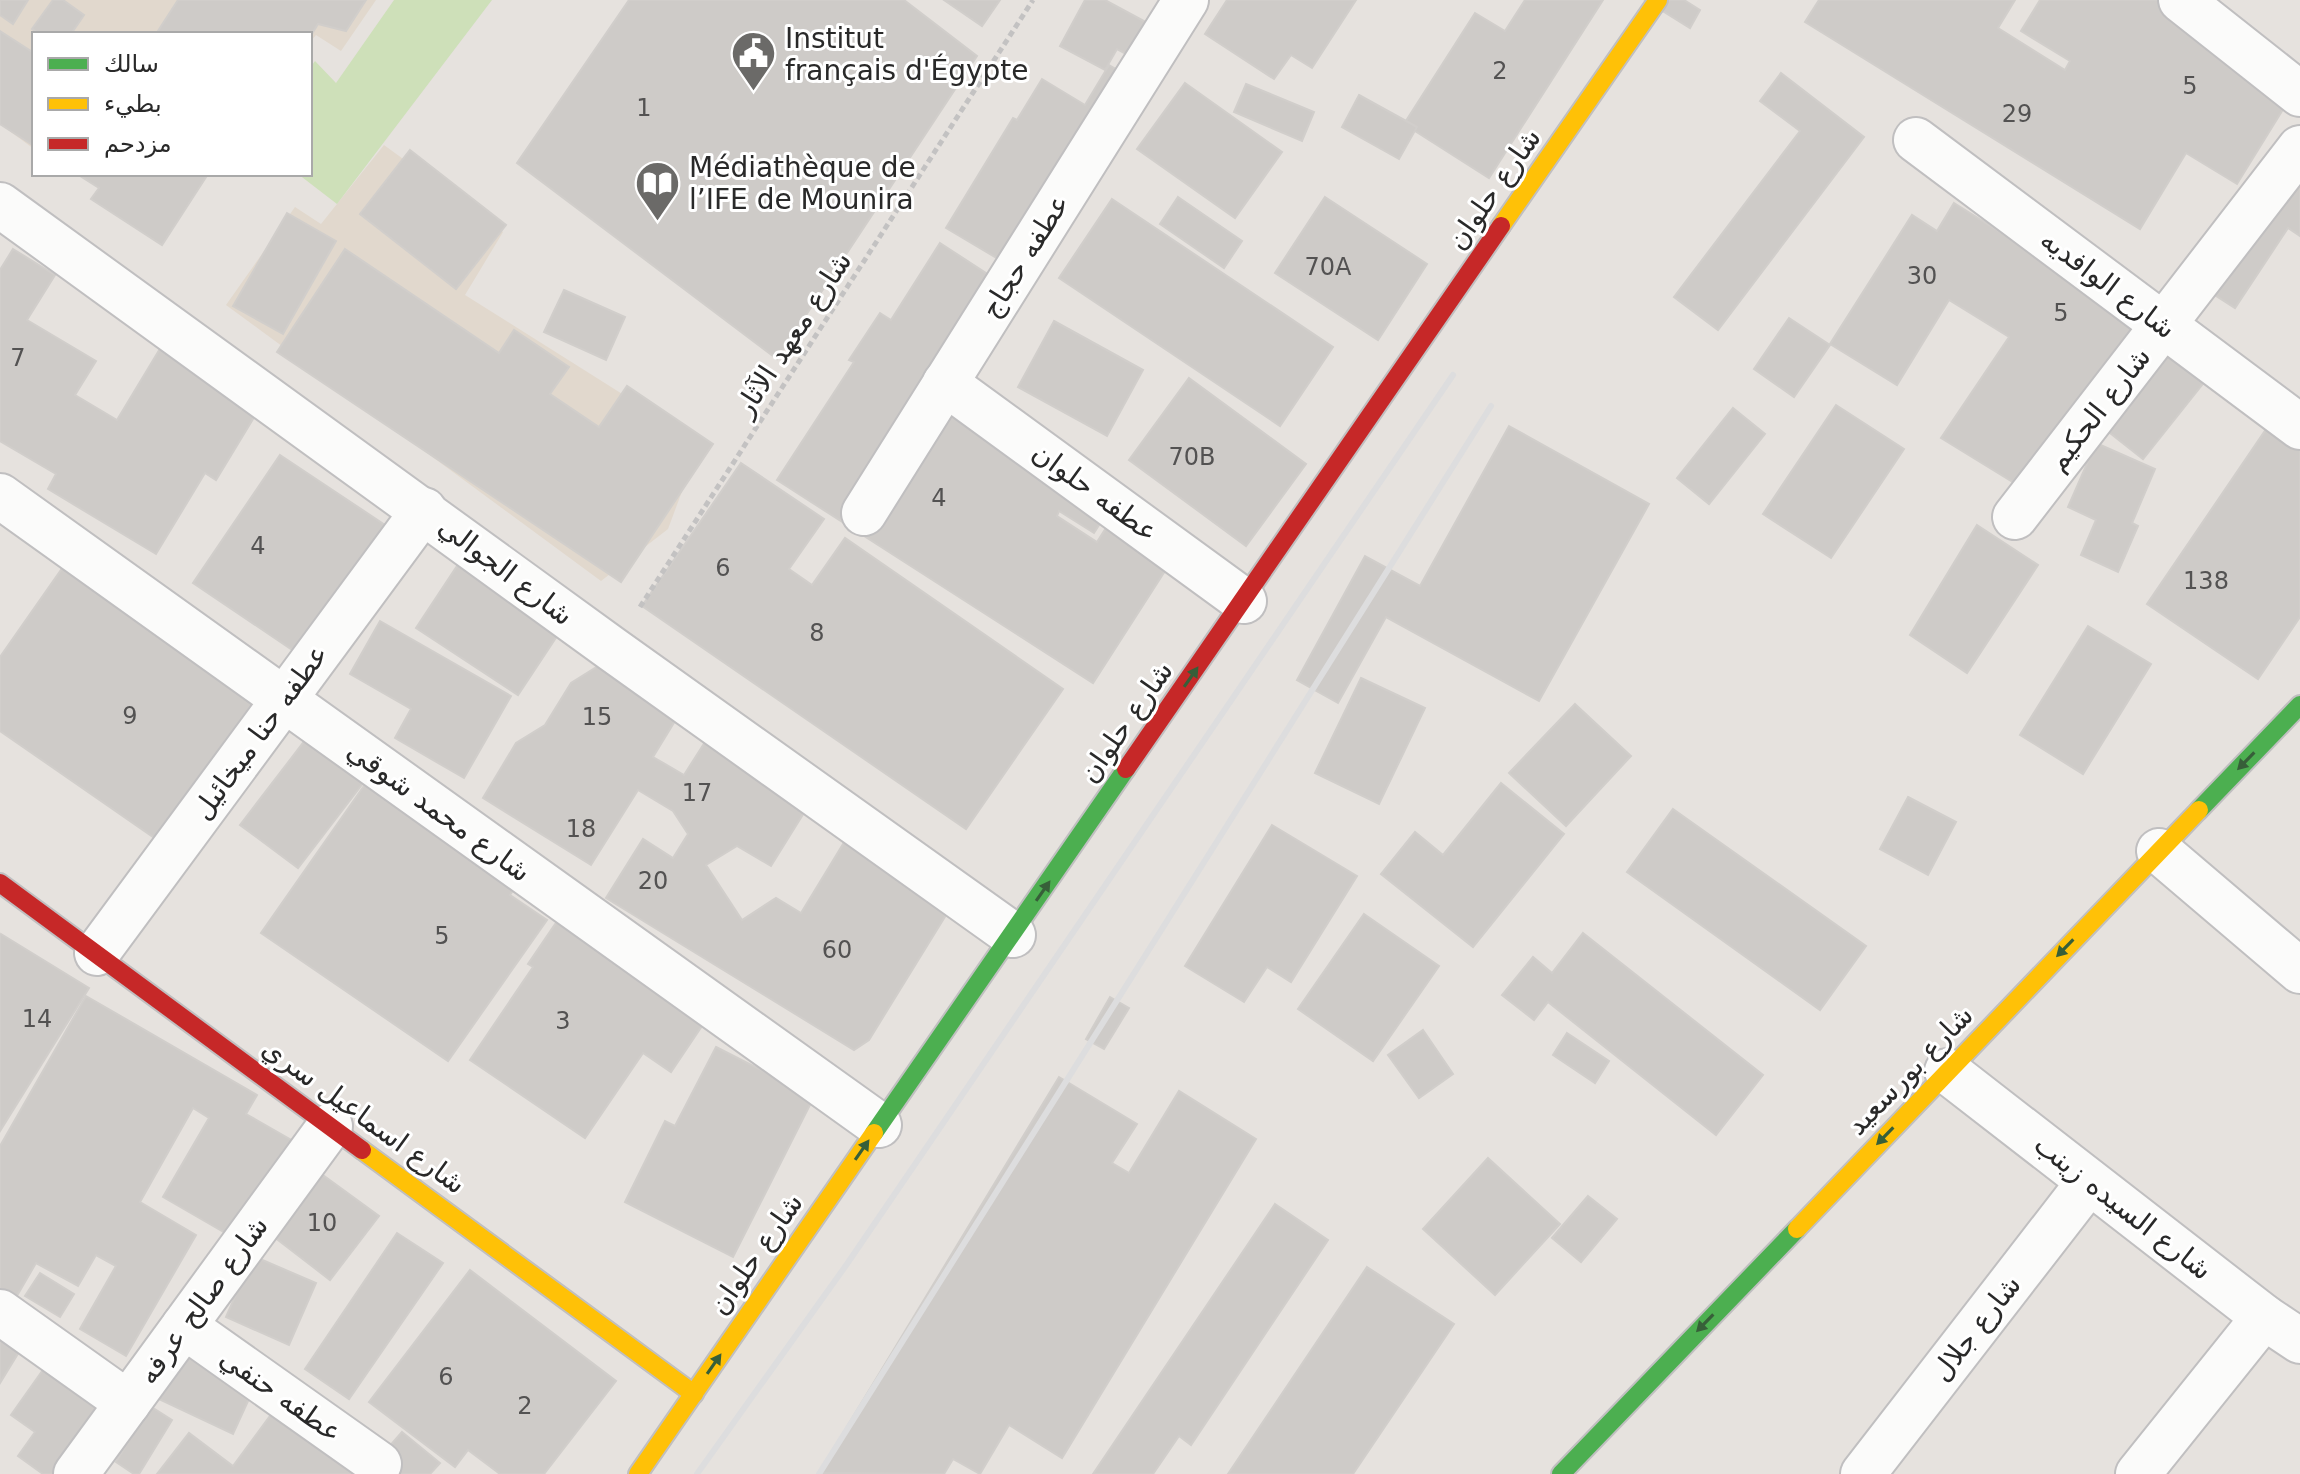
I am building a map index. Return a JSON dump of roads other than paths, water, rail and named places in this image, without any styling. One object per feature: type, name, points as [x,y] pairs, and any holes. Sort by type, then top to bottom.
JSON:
[{"type":"street","name":"عطفه حجاج","points":[[864,513],[1186,0]]},
{"type":"street","name":"شارع حلوان","points":[[638,1474],[1658,0]]},
{"type":"street","points":[[2181,0],[2300,94]]},
{"type":"street","name":"شارع الوافديه","points":[[1916,140],[2300,427]]},
{"type":"street","name":"شارع الحكيم","points":[[2015,517],[2300,148]]},
{"type":"street","name":"شارع الجوالي","points":[[0,205],[612,649],[1013,935]]},
{"type":"street","name":"عطفه حلوان","points":[[945,383],[1244,601]]},
{"type":"street","name":"شارع محمد شوقي","points":[[0,496],[879,1125]]},
{"type":"street","name":"عطفه حنا ميخائيل","points":[[97,953],[424,510]]},
{"type":"street","name":"شارع بورسعيد","points":[[1561,1474],[2300,705]]},
{"type":"street","points":[[2159,851],[2300,971]]},
{"type":"street","name":"شارع اسماعيل سري","points":[[5,898],[97,953],[694,1394]]},
{"type":"street","name":"شارع السيده زينب","points":[[1947,1071],[2089,1182],[2285,1320]]},
{"type":"street","name":"شارع صالح عرفه","points":[[76,1474],[330,1126]]},
{"type":"street","name":"شارع جلال","points":[[1868,1472],[2089,1182]]},
{"type":"street","points":[[0,1312],[128,1403]]},
{"type":"street","points":[[2138,1474],[2285,1320]]},
{"type":"street","name":"عطفه حنفي","points":[[184,1326],[379,1464]]},
{"type":"railway","points":[[697,1474],[847,1264],[1453,375]]},
{"type":"railway","points":[[819,1474],[1491,406]]},
{"type":"place","name":"Institut français d'Égypte","points":[[754,93]]},
{"type":"place","name":"Médiathèque de l’IFE de Mounira","points":[[658,222]]}]
